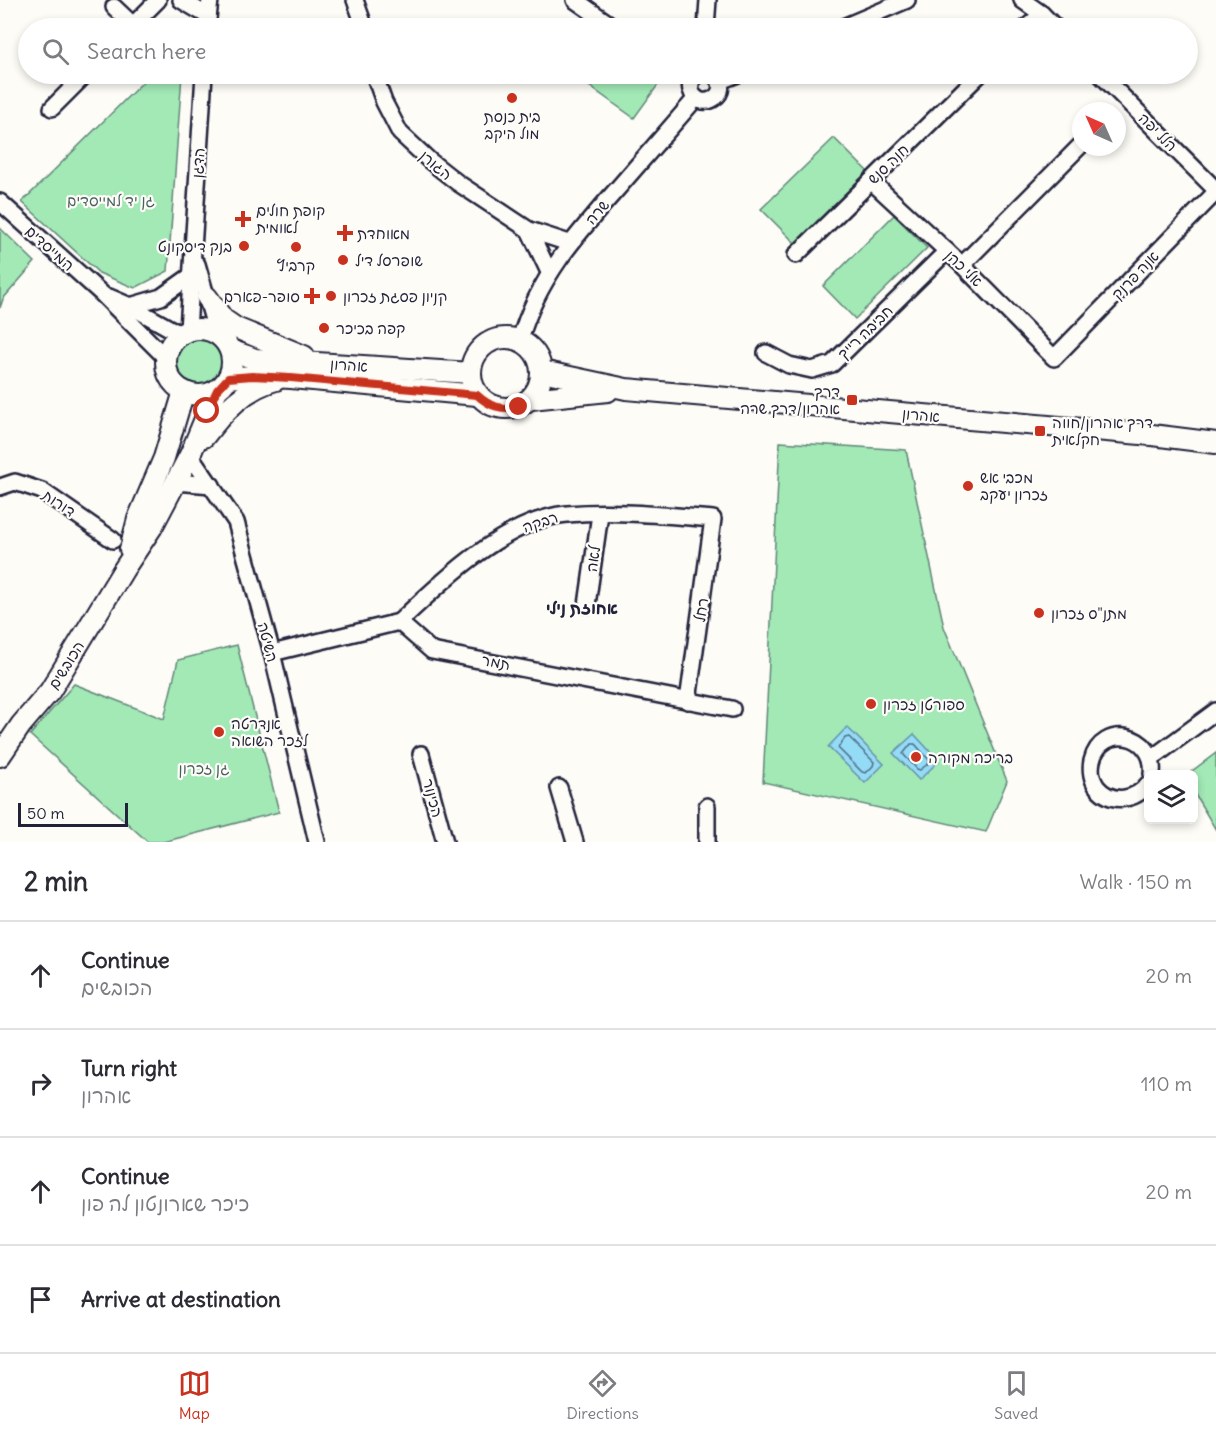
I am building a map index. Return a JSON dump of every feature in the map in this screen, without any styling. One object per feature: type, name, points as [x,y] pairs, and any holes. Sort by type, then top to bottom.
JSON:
[{"type":"street","points":[[181,0],[202,18]]},
{"type":"street","points":[[208,18],[210,0]]},
{"type":"street","points":[[355,0],[361,18]]},
{"type":"street","points":[[575,0],[601,18]]},
{"type":"street","points":[[707,18],[708,0]]},
{"type":"street","points":[[865,18],[907,0]]},
{"type":"street","points":[[1022,0],[1046,18]]},
{"type":"street","points":[[140,18],[158,1]]},
{"type":"street","points":[[114,7],[123,18]]},
{"type":"street","points":[[1037,18],[1042,14]]},
{"type":"street","points":[[52,108],[76,84]]},
{"type":"street","name":"הדגן","points":[[184,332],[194,252],[203,84]]},
{"type":"street","name":"הגורן","points":[[378,84],[400,133],[430,161],[458,183],[529,230],[569,243]]},
{"type":"street","points":[[691,84],[696,98],[705,101],[714,98],[720,90],[718,84]]},
{"type":"street","name":"חנה סנש","points":[[796,255],[970,84]]},
{"type":"street","name":"הלל יפה","points":[[1107,84],[1118,102]]},
{"type":"street","name":"שרה","points":[[520,340],[526,318],[549,272],[569,243],[696,98]]},
{"type":"street","name":"הלל יפה","points":[[1126,110],[1216,191]]},
{"type":"street","points":[[962,265],[1072,154]]},
{"type":"street","name":"אלי כהן","points":[[871,181],[962,265],[1054,358]]},
{"type":"street","name":"אנה פרנק","points":[[1054,358],[1216,191]]},
{"type":"street","name":"המייסדים","points":[[0,202],[101,293],[166,358]]},
{"type":"street","points":[[529,230],[549,272]]},
{"type":"street","name":"חביבה רייך","points":[[766,352],[789,365],[812,370],[832,364],[947,251]]},
{"type":"street","name":"הדגן","points":[[194,252],[217,334]]},
{"type":"street","points":[[130,306],[161,297],[192,275]]},
{"type":"street","name":"המייסדים","points":[[101,293],[184,332]]},
{"type":"street","points":[[207,297],[223,319],[236,328],[324,364]]},
{"type":"street","points":[[208,330],[217,334],[225,341],[232,360],[223,384],[201,395],[184,392],[176,386],[166,368],[169,347],[184,332],[208,330]]},
{"type":"street","points":[[506,338],[520,340],[535,351],[542,371],[537,392],[519,407],[496,408],[477,395],[472,384],[472,362],[478,352],[486,344],[506,338]]},
{"type":"street","name":"אהרון","points":[[230,350],[255,359],[471,373]]},
{"type":"street","name":"אהרון","points":[[542,371],[626,389],[1152,435],[1216,444]]},
{"type":"street","name":"אהרון","points":[[223,384],[252,376],[477,395]]},
{"type":"street","points":[[190,455],[230,406],[252,390],[273,380],[291,378]]},
{"type":"street","name":"הכובשים","points":[[0,756],[21,724],[50,691],[152,527],[190,455],[223,384]]},
{"type":"street","name":"אהרון","points":[[531,399],[626,389]]},
{"type":"street","name":"הכובשים","points":[[124,569],[138,519],[164,458],[184,392]]},
{"type":"street","name":"השיטה","points":[[190,455],[236,522],[272,653],[317,842]]},
{"type":"street","name":"דורות","points":[[0,487],[15,482],[42,491],[114,540]]},
{"type":"street","points":[[175,482],[212,485]]},
{"type":"street","name":"רבקה","points":[[399,622],[440,582],[508,533],[565,514],[654,514],[714,519]]},
{"type":"street","name":"לאה","points":[[587,605],[600,514]]},
{"type":"street","name":"רחל","points":[[688,701],[714,519]]},
{"type":"street","points":[[272,653],[399,622]]},
{"type":"street","name":"תמר","points":[[399,622],[432,651],[732,709]]},
{"type":"street","points":[[1152,758],[1216,711]]},
{"type":"street","points":[[1144,788],[1134,796],[1124,799],[1104,794],[1096,786],[1092,777],[1093,756],[1107,740],[1128,737],[1138,741],[1146,748],[1152,758],[1152,770]]},
{"type":"street","name":"הכינור","points":[[421,754],[445,842]]},
{"type":"street","points":[[559,788],[575,842]]},
{"type":"street","points":[[707,806],[707,842]]},
{"type":"green space","name":"גן יד למייסדים","points":[[141,84],[181,84],[168,271],[135,288],[99,273],[22,202]]},
{"type":"green space","points":[[586,84],[659,84],[634,118]]},
{"type":"green space","points":[[834,138],[869,173],[797,245],[761,209]]},
{"type":"green space","points":[[894,215],[927,248],[855,319],[823,286]]},
{"type":"green space","points":[[0,228],[35,262],[3,299],[0,308]]},
{"type":"green space","points":[[198,338],[214,345],[221,361],[214,377],[198,384],[182,377],[175,361],[182,345]]},
{"type":"green space","name":"ספורטן זכרון","points":[[780,442],[906,450],[944,627],[1007,781],[986,832],[763,782]]},
{"type":"green space","name":"גן זכרון","points":[[237,645],[279,812],[163,842],[148,842],[30,735],[74,684],[164,719],[178,660]]},
{"type":"green space","points":[[1216,753],[1216,830],[1198,800],[1198,770],[1193,770]]},
{"type":"water","points":[[847,727],[884,764],[865,783],[828,747]]},
{"type":"water","name":"בריכה מקורה","points":[[914,734],[939,761],[919,780],[893,753]]},
{"type":"place","name":"בית כנסת מול היקב","points":[[512,98]]},
{"type":"place","name":"קופת חולים לאומית","points":[[243,219]]},
{"type":"place","name":"מאוחדת","points":[[345,233]]},
{"type":"place","name":"בנק דיסקונט","points":[[244,246]]},
{"type":"place","name":"קרביץ","points":[[296,247]]},
{"type":"place","name":"שופרסל דיל","points":[[343,260]]},
{"type":"place","name":"סופר-פארם","points":[[312,296]]},
{"type":"place","name":"קניון פסגת זכרון","points":[[331,296]]},
{"type":"place","name":"קפה בכיכר","points":[[324,328]]},
{"type":"place","name":"דרך אהרון/דרך שרה","points":[[852,400]]},
{"type":"place","name":"דרך אהרון/חווה חקלאית","points":[[1040,431]]},
{"type":"place","name":"מכבי אש זכרון יעקב","points":[[968,486]]},
{"type":"place","name":"מתנ\"ס זכרון","points":[[1039,613]]},
{"type":"place","name":"ספורטן זכרון","points":[[871,704]]},
{"type":"place","name":"אנדרטה לזכר השואה","points":[[219,732]]},
{"type":"place","name":"בריכה מקורה","points":[[916,757]]},
{"type":"district","name":"אחוזת נילי","points":[[582,608]]},
{"type":"route","points":[[207,411],[217,390],[228,378],[252,376],[477,395],[496,408],[519,407]]}]
